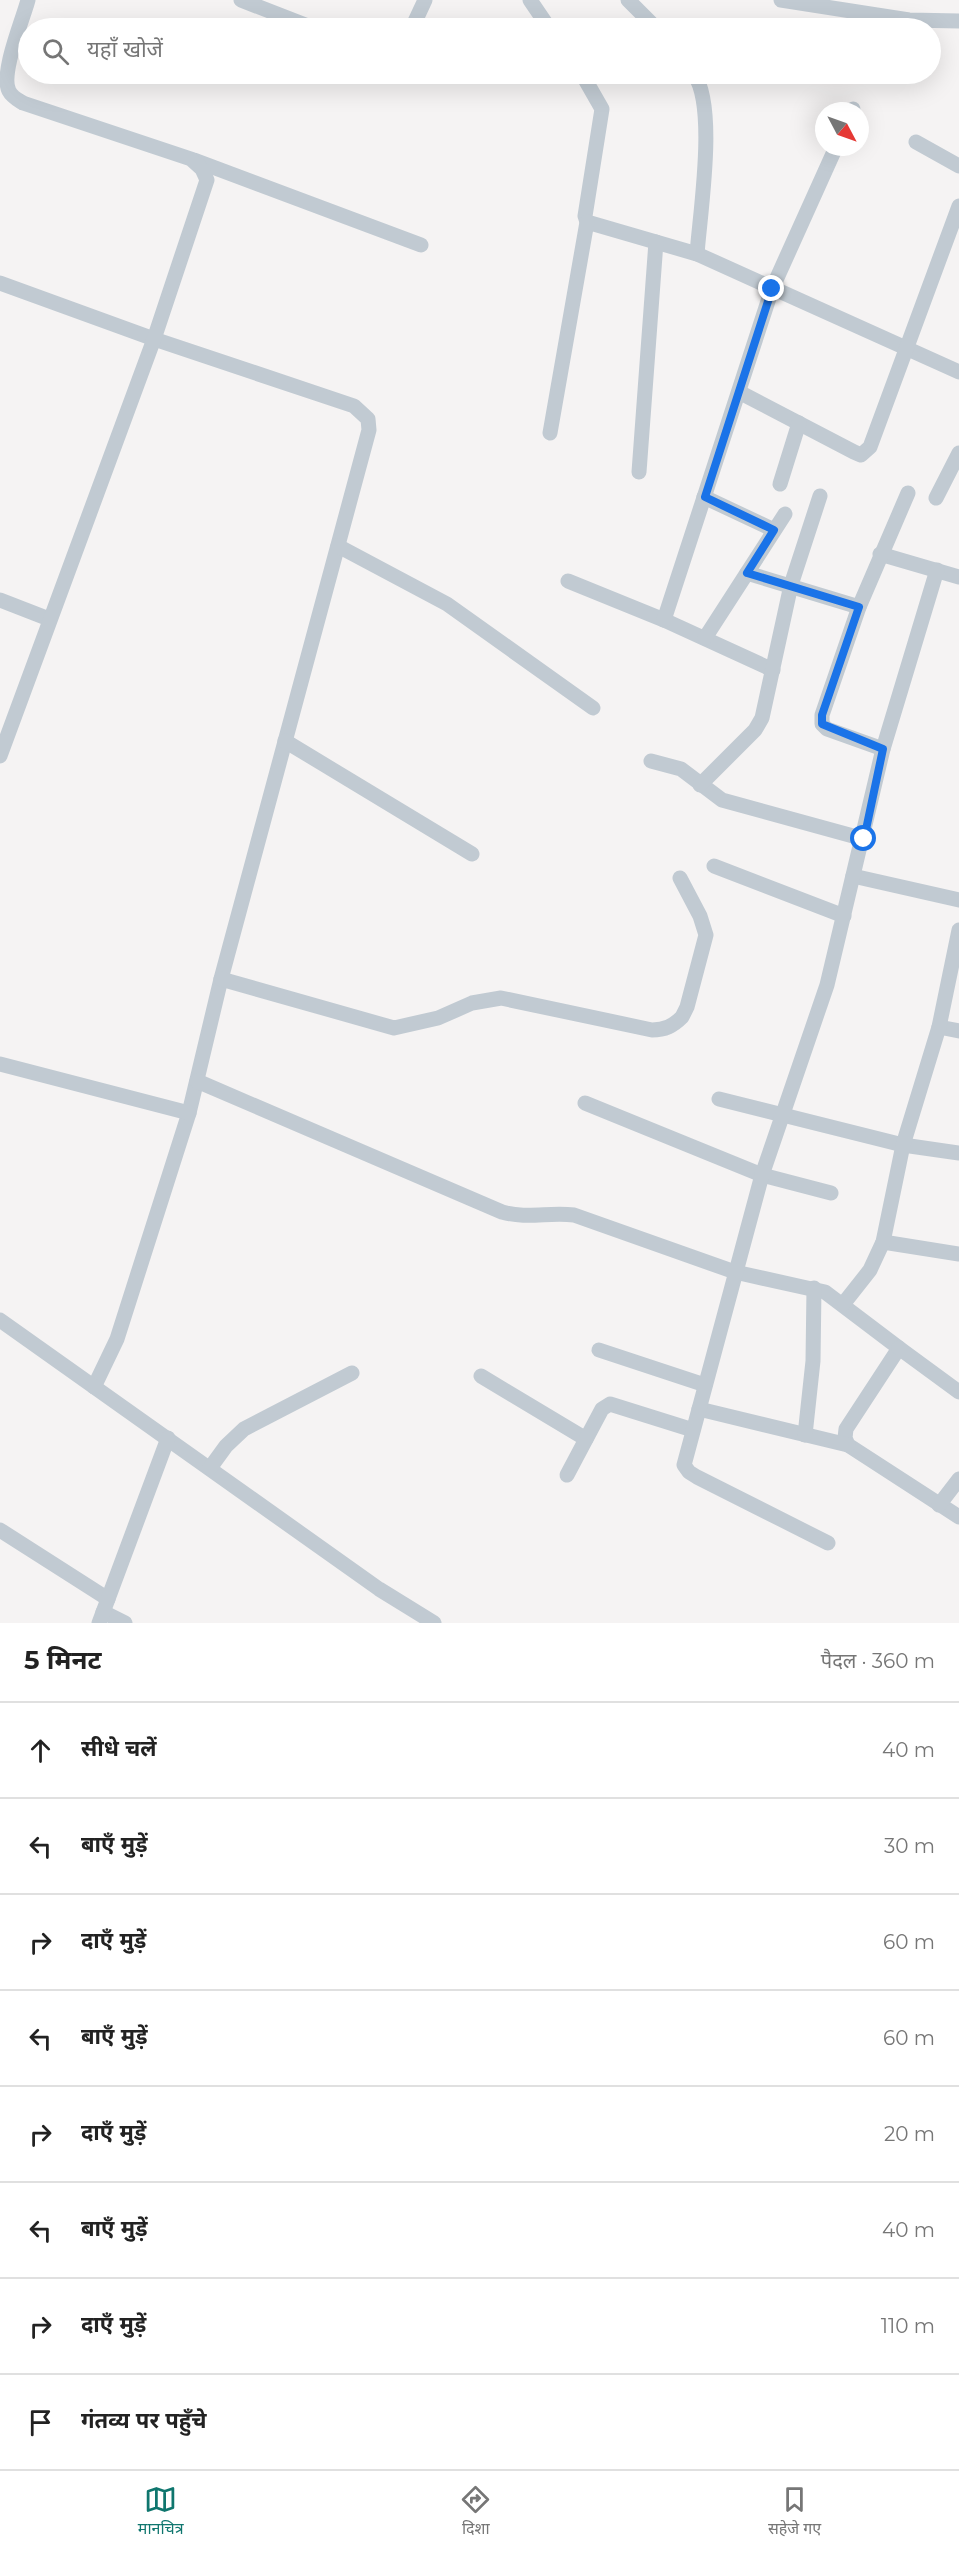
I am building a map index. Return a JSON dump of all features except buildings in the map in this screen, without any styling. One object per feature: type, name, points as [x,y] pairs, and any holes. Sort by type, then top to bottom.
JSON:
[{"type":"street","points":[[23,18],[28,0]]},
{"type":"street","points":[[242,0],[270,5],[294,18]]},
{"type":"street","points":[[416,18],[424,0]]},
{"type":"street","points":[[530,0],[542,18]]},
{"type":"street","points":[[628,0],[646,18]]},
{"type":"street","points":[[781,0],[896,18]]},
{"type":"street","points":[[941,21],[959,21]]},
{"type":"street","points":[[18,34],[6,74],[8,90],[14,98],[23,103],[191,159],[421,244]]},
{"type":"street","points":[[550,433],[587,222],[585,216],[602,109],[588,84]]},
{"type":"street","points":[[698,84],[704,98],[706,123],[698,254]]},
{"type":"street","points":[[916,142],[959,166]]},
{"type":"street","points":[[664,620],[772,289],[832,156]]},
{"type":"street","points":[[0,756],[154,339],[204,193],[207,180],[202,169],[191,159]]},
{"type":"street","points":[[739,392],[854,452],[861,455],[866,452],[870,447],[905,347],[959,206]]},
{"type":"street","points":[[587,222],[698,254],[959,372]]},
{"type":"street","points":[[639,472],[656,242]]},
{"type":"street","points":[[0,283],[154,339],[354,406],[369,419],[369,430],[221,979],[189,1113],[117,1339],[94,1387]]},
{"type":"street","points":[[780,483],[799,423]]},
{"type":"street","points":[[936,498],[959,453]]},
{"type":"street","points":[[883,749],[822,724],[822,715],[859,607],[908,493]]},
{"type":"street","points":[[700,785],[755,730],[765,708],[792,585],[820,496]]},
{"type":"street","points":[[705,497],[774,530]]},
{"type":"street","points":[[705,638],[785,514]]},
{"type":"street","points":[[338,546],[455,609],[593,708]]},
{"type":"street","points":[[880,554],[959,577]]},
{"type":"street","points":[[828,1543],[688,1472],[684,1465],[762,1175],[821,1008],[864,839],[883,749],[937,570]]},
{"type":"street","points":[[747,573],[859,607]]},
{"type":"street","points":[[568,581],[664,620],[773,670]]},
{"type":"street","points":[[0,600],[49,619]]},
{"type":"street","points":[[285,741],[472,854]]},
{"type":"street","points":[[651,761],[674,765],[722,800],[864,839]]},
{"type":"street","points":[[714,866],[844,916]]},
{"type":"street","points":[[853,876],[959,900]]},
{"type":"street","points":[[221,979],[394,1028],[438,1018],[472,1003],[501,998],[652,1030],[662,1030],[673,1025],[682,1017],[705,946],[705,926],[680,878]]},
{"type":"street","points":[[844,1304],[870,1270],[883,1242],[903,1145],[939,1027],[959,930]]},
{"type":"street","points":[[939,1027],[959,1031]]},
{"type":"street","points":[[0,1064],[189,1113]]},
{"type":"street","points":[[197,1081],[502,1212],[524,1217],[574,1215],[735,1272],[814,1288],[844,1304],[959,1392]]},
{"type":"street","points":[[719,1099],[784,1113],[903,1145],[959,1153]]},
{"type":"street","points":[[585,1103],[762,1175],[831,1193]]},
{"type":"street","points":[[883,1242],[959,1254]]},
{"type":"street","points":[[805,1435],[813,1361],[814,1288]]},
{"type":"street","points":[[0,1320],[379,1589],[434,1623]]},
{"type":"street","points":[[848,1445],[845,1438],[846,1429],[899,1348]]},
{"type":"street","points":[[598,1350],[705,1385]]},
{"type":"street","points":[[210,1468],[226,1446],[244,1429],[352,1373]]},
{"type":"street","points":[[481,1377],[586,1439]]},
{"type":"street","points":[[567,1475],[602,1409],[610,1404],[693,1430]]},
{"type":"street","points":[[699,1409],[848,1445],[959,1517]]},
{"type":"street","points":[[104,1611],[168,1438]]},
{"type":"street","points":[[939,1505],[959,1479]]},
{"type":"street","points":[[0,1530],[104,1611],[125,1623]]},
{"type":"route","points":[[772,289],[705,497],[774,530],[747,573],[859,607],[822,715],[822,724],[827,729],[883,749],[864,839]]}]
